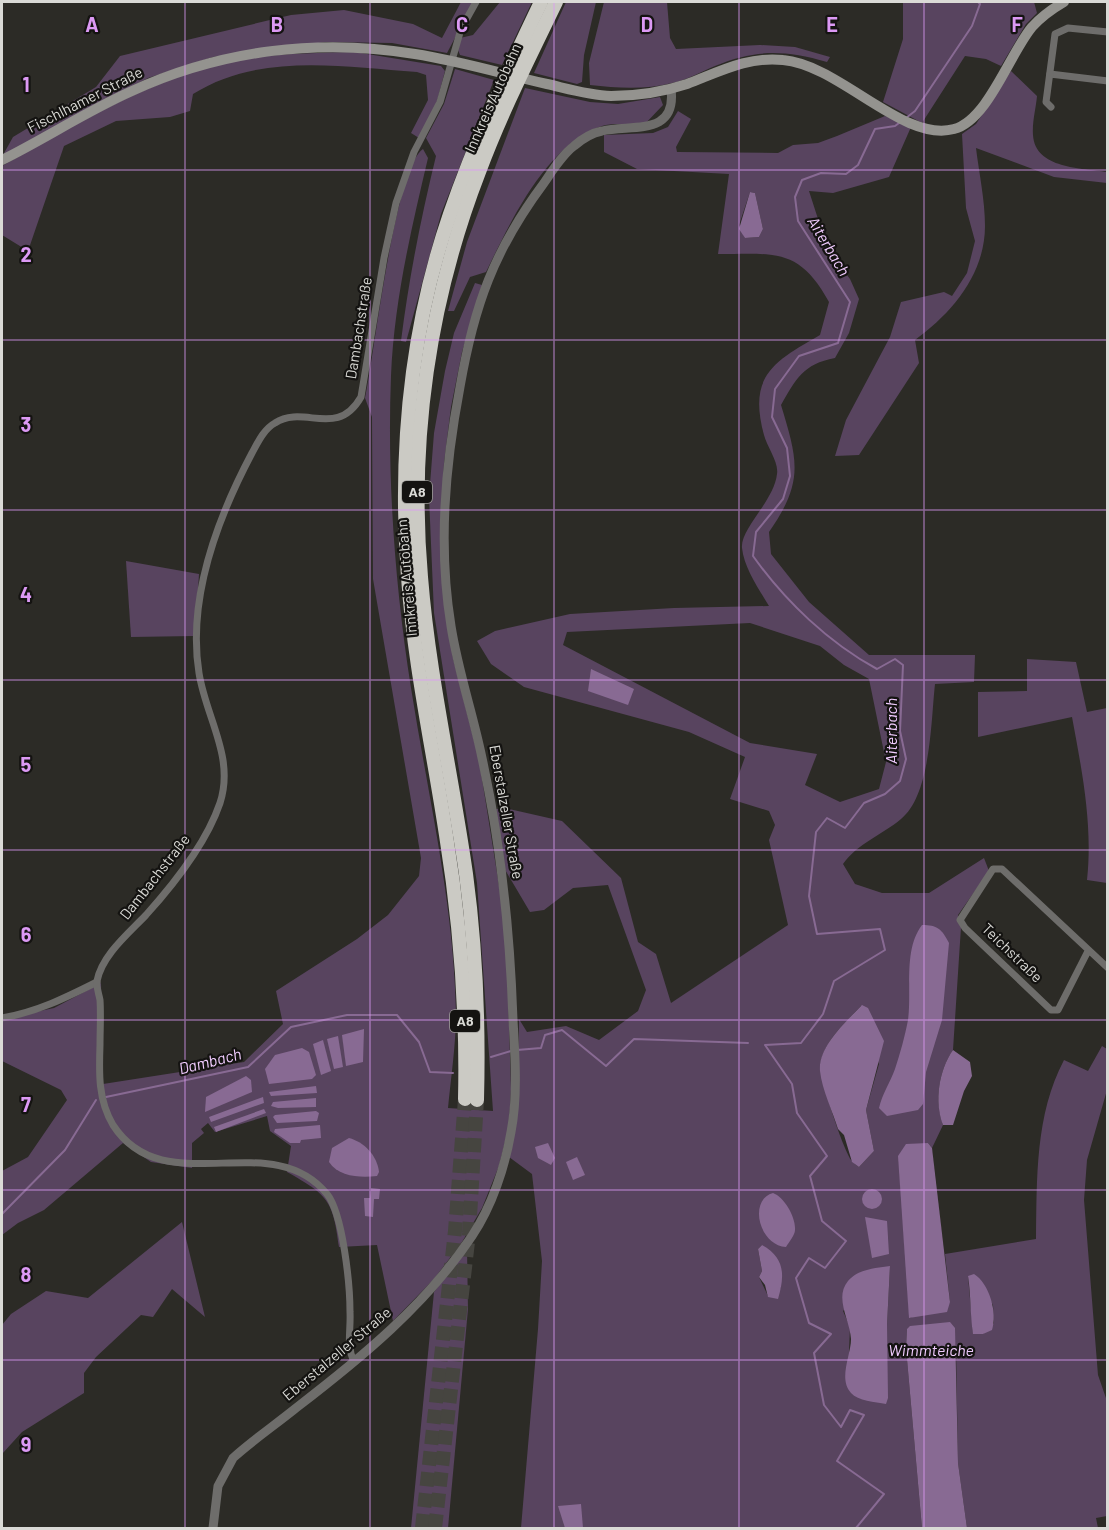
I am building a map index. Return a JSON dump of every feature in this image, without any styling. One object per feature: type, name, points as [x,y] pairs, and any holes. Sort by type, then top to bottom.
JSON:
[{"type":"highway","name":"Innkreis Autobahn","points":[[541,2],[480,134],[449,216],[426,300],[412,380],[405,452],[404,517],[412,618],[459,934],[471,1100],[478,1029],[472,923],[428,643],[421,576],[417,497],[420,428],[435,323],[456,238],[491,140],[556,2]]},
{"type":"main road","name":"Fischlhamer Straße","points":[[2,160],[130,92],[185,70],[232,57],[277,50],[333,46],[388,50],[451,61],[586,93],[614,96],[671,89],[741,63],[782,60],[825,72],[868,102],[917,125],[945,130],[969,122],[1031,28],[1064,2]]},
{"type":"street","name":"Dambachstraße","points":[[97,982],[111,953],[180,872],[216,813],[222,795],[224,764],[219,739],[202,687],[198,658],[199,599],[209,558],[224,513],[253,451],[267,430],[278,420],[340,418],[352,410],[361,398],[382,266],[396,203],[414,152],[440,102],[461,29],[476,2]]},
{"type":"street","points":[[1051,108],[1046,102],[1057,32],[1073,28],[1107,32]]},
{"type":"street","points":[[1050,74],[1107,81]]},
{"type":"street","name":"Eberstalzeller Straße","points":[[213,1528],[218,1486],[233,1458],[388,1334],[448,1270],[475,1231],[495,1189],[511,1137],[514,1038],[508,913],[482,758],[463,686],[451,624],[444,502],[453,424],[470,335],[483,292],[500,249],[531,201],[572,147],[589,135],[605,130],[642,128],[662,120],[671,105],[671,89]]},
{"type":"street","name":"Teichstraße","points":[[1088,951],[1058,1010],[1051,1010],[965,928],[960,920],[993,869],[1002,870],[1088,951],[1107,969]]},
{"type":"street","points":[[2,1018],[38,1010],[97,982],[100,1000],[101,1097],[115,1127],[129,1144],[141,1154],[178,1164],[269,1164],[290,1169],[310,1179],[327,1194],[338,1212],[350,1312],[348,1346],[354,1362]]},
{"type":"shaded area","points":[[461,2],[474,2],[447,53],[392,43],[326,42],[213,57],[148,78],[3,155],[13,137],[96,87],[120,56],[291,15],[344,10],[413,24],[442,38]]},
{"type":"shaded area","points":[[500,2],[532,2],[502,65],[460,55],[458,50],[460,38],[473,35]]},
{"type":"shaded area","points":[[566,2],[596,2],[584,55],[582,82],[577,84],[534,73]]},
{"type":"shaded area","points":[[604,2],[667,2],[670,38],[676,49],[760,45],[795,47],[830,57],[827,62],[797,55],[757,54],[730,60],[683,80],[652,87],[590,85],[589,63]]},
{"type":"shaded area","points":[[903,2],[1034,2],[1037,13],[1026,24],[1001,66],[986,59],[965,56],[922,123],[883,102],[903,39]]},
{"type":"shaded area","points":[[355,52],[441,66],[445,71],[436,105],[419,138],[411,133],[428,100],[426,75],[417,72],[302,65],[246,72],[219,81],[193,94],[190,111],[170,117],[116,121],[64,146],[28,251],[2,235],[2,166],[86,119],[144,90],[205,68],[265,56]]},
{"type":"shaded area","points":[[455,69],[494,80],[441,214],[406,342],[401,341],[408,294],[420,225],[436,156],[426,138],[444,104]]},
{"type":"shaded area","points":[[1011,71],[1037,96],[1033,135],[1042,155],[1061,165],[1107,172],[1107,183],[1054,177],[976,148],[985,226],[984,244],[973,276],[942,318],[915,340],[919,363],[859,455],[835,456],[846,420],[890,337],[901,302],[944,292],[952,296],[967,273],[975,241],[966,208],[962,134],[976,124]]},
{"type":"shaded area","points":[[525,88],[590,102],[618,104],[660,97],[663,105],[644,125],[602,126],[582,136],[563,150],[532,187],[486,272],[470,277],[454,311],[448,311],[467,242]]},
{"type":"shaded area","points":[[678,111],[691,119],[676,147],[677,152],[778,153],[793,145],[818,143],[885,116],[911,127],[889,177],[833,193],[809,191],[828,250],[850,279],[859,299],[849,333],[835,358],[815,364],[802,374],[781,405],[791,441],[794,471],[793,485],[788,499],[769,532],[771,554],[809,602],[869,655],[975,655],[974,682],[935,684],[928,756],[924,775],[911,808],[894,825],[856,850],[843,864],[855,884],[882,893],[929,893],[984,858],[989,871],[958,915],[961,927],[953,1050],[944,1067],[939,1086],[940,1116],[943,1125],[932,1148],[928,1143],[905,1245],[910,1318],[950,1302],[945,1254],[1036,1239],[1039,1147],[1055,1081],[1064,1060],[1088,1071],[1102,1046],[1107,1049],[1107,1090],[1087,1160],[1084,1200],[1098,1375],[1108,1404],[1107,1516],[1096,1518],[1098,1528],[967,1528],[958,1463],[956,1348],[907,1329],[906,1348],[922,1528],[521,1528],[542,1261],[532,1174],[509,1157],[518,1109],[519,1019],[527,1032],[566,1026],[599,1040],[638,1011],[646,990],[608,885],[573,888],[544,910],[530,912],[504,868],[496,809],[505,808],[562,821],[621,878],[638,942],[656,954],[671,1003],[788,925],[769,840],[775,825],[769,811],[730,799],[745,757],[689,732],[524,687],[491,664],[477,641],[495,631],[570,614],[674,608],[769,606],[749,571],[742,548],[746,532],[770,494],[777,474],[776,465],[764,435],[759,398],[768,373],[777,363],[820,335],[829,302],[807,271],[783,257],[718,254],[729,174],[637,169],[604,152],[604,135],[653,133],[668,127]],"holes":[[[750,192],[755,193],[763,229],[759,237],[745,238],[739,225]],[[750,623],[820,646],[844,665],[869,679],[886,762],[879,789],[840,802],[805,785],[817,754],[750,743],[563,645],[567,632]],[[861,1006],[879,1064],[866,1110],[874,1151],[859,1167],[852,1161],[843,1143],[821,1069],[821,1061],[827,1045]],[[762,1245],[780,1275],[781,1288],[768,1296],[759,1277],[762,1271],[758,1249]],[[890,1266],[887,1325],[849,1352],[850,1327],[843,1311]],[[968,1276],[993,1305],[994,1323],[983,1334],[973,1333]]]},
{"type":"shaded area","points":[[423,149],[428,158],[400,293],[393,348],[390,415],[391,493],[401,611],[411,688],[451,931],[456,1025],[448,1108],[493,1111],[477,883],[434,613],[429,497],[434,433],[445,371],[454,333],[475,283],[482,285],[462,352],[451,407],[444,463],[440,538],[453,658],[479,760],[501,898],[507,962],[511,1089],[509,1126],[499,1166],[482,1208],[462,1242],[434,1279],[393,1321],[377,1245],[339,1247],[331,1209],[320,1193],[287,1172],[291,1146],[270,1131],[267,1116],[215,1132],[208,1123],[201,1129],[204,1133],[192,1143],[192,1168],[151,1162],[123,1143],[44,1210],[18,1223],[2,1235],[2,1171],[28,1157],[67,1100],[61,1090],[2,1061],[2,1019],[54,1008],[101,983],[103,1084],[244,1062],[283,1024],[276,991],[357,939],[388,915],[419,876],[421,858],[373,579],[372,417],[365,398],[387,265],[403,190],[413,163]]},
{"type":"shaded area","points":[[126,561],[199,574],[195,636],[131,637]]},
{"type":"shaded area","points":[[1027,659],[1076,662],[1087,712],[1107,708],[1107,883],[1087,880],[1088,818],[1072,717],[978,737],[978,692],[1027,691]]},
{"type":"shaded area","points":[[182,1222],[205,1317],[172,1289],[153,1317],[141,1315],[96,1357],[84,1373],[84,1393],[22,1432],[2,1454],[2,1325],[11,1314],[46,1291],[88,1298]]},
{"type":"shaded area","points":[[467,1249],[468,1309],[448,1528],[411,1528],[434,1292]]},
{"type":"water","points":[[750,192],[755,193],[763,229],[759,237],[745,238],[739,229]]},
{"type":"water","points":[[591,669],[634,689],[628,705],[588,691]]},
{"type":"water","points":[[922,925],[938,929],[949,943],[942,1020],[926,1072],[923,1104],[918,1110],[887,1116],[879,1108],[895,1069],[908,1020],[910,958],[916,935]]},
{"type":"water","points":[[862,1005],[868,1008],[884,1041],[866,1110],[874,1151],[859,1167],[852,1162],[844,1135],[838,1129],[820,1071],[823,1053],[828,1044]]},
{"type":"water","points":[[364,1029],[363,1062],[346,1066],[342,1035]]},
{"type":"water","points":[[338,1036],[343,1067],[334,1069],[327,1039]]},
{"type":"water","points":[[323,1040],[331,1071],[321,1075],[313,1044]]},
{"type":"water","points":[[302,1048],[309,1052],[316,1075],[312,1079],[269,1084],[265,1069],[275,1055]]},
{"type":"water","points":[[953,1050],[970,1062],[972,1076],[964,1091],[953,1125],[943,1125],[940,1116],[939,1086],[944,1067]]},
{"type":"water","points":[[246,1076],[251,1080],[252,1092],[205,1112],[206,1097]]},
{"type":"water","points":[[316,1086],[317,1093],[271,1096],[269,1092]]},
{"type":"water","points":[[263,1097],[264,1103],[211,1122],[209,1117]]},
{"type":"water","points":[[316,1098],[316,1107],[278,1108],[271,1106],[273,1102]]},
{"type":"water","points":[[264,1109],[266,1113],[216,1132],[214,1127]]},
{"type":"water","points":[[316,1111],[319,1113],[317,1121],[277,1123],[273,1117],[275,1115]]},
{"type":"water","points":[[320,1125],[321,1138],[301,1140],[300,1143],[290,1143],[274,1132],[275,1129]]},
{"type":"water","points":[[349,1138],[365,1146],[373,1155],[378,1166],[377,1176],[344,1174],[329,1162],[332,1148]]},
{"type":"water","points":[[548,1143],[555,1158],[551,1165],[538,1158],[535,1147]]},
{"type":"water","name":"Wimmteiche","points":[[928,1143],[932,1148],[950,1302],[947,1312],[909,1318],[898,1156],[906,1144]]},
{"type":"water","points":[[577,1157],[585,1175],[573,1180],[566,1162]]},
{"type":"water","points":[[371,1188],[380,1189],[379,1199],[374,1199],[373,1217],[365,1216],[364,1198],[370,1198]]},
{"type":"water","points":[[872,1189],[879,1192],[882,1199],[879,1206],[872,1209],[865,1206],[862,1199],[865,1192]]},
{"type":"water","points":[[773,1193],[785,1203],[794,1219],[795,1232],[786,1247],[769,1239],[760,1222],[761,1204],[765,1197]]},
{"type":"water","points":[[865,1217],[887,1221],[889,1254],[872,1258]]},
{"type":"water","points":[[762,1245],[770,1250],[779,1261],[782,1282],[778,1299],[768,1297],[765,1285],[759,1277],[762,1271],[758,1249]]},
{"type":"water","name":"Wimmteiche","points":[[890,1266],[887,1325],[888,1398],[886,1404],[858,1398],[847,1387],[845,1374],[851,1339],[842,1295],[852,1277],[868,1270]]},
{"type":"water","name":"Wimmteiche","points":[[974,1274],[984,1284],[993,1307],[992,1330],[983,1334],[973,1334],[968,1276]]},
{"type":"water","name":"Wimmteiche","points":[[950,1322],[955,1328],[958,1463],[967,1528],[922,1528],[906,1348],[907,1329],[910,1326]]},
{"type":"water","points":[[581,1504],[583,1528],[565,1528],[558,1506]]},
{"type":"waterway","name":"Aiterbach","points":[[906,118],[915,111],[972,26],[980,4],[978,2]]},
{"type":"waterway","name":"Aiterbach","points":[[856,1528],[884,1494],[837,1461],[864,1415],[850,1410],[841,1427],[824,1405],[814,1353],[831,1334],[809,1323],[796,1278],[809,1258],[825,1268],[846,1241],[822,1221],[810,1176],[827,1156],[797,1113],[792,1084],[765,1045],[801,1043],[823,1014],[834,981],[885,950],[880,929],[817,934],[809,896],[816,832],[827,818],[845,828],[864,803],[885,794],[900,781],[906,759],[900,731],[903,665],[895,659],[877,669],[842,647],[794,605],[753,556],[756,532],[783,499],[790,476],[787,448],[772,417],[775,389],[799,356],[838,343],[850,302],[798,221],[795,197],[802,180],[821,173],[846,174],[858,165],[875,129],[895,126],[899,123]]},
{"type":"waterway","name":"Dambach","points":[[106,1097],[248,1067],[291,1027],[347,1015],[397,1015],[419,1042],[430,1072],[453,1073]]},
{"type":"waterway","name":"Dambach","points":[[517,1050],[541,1048],[545,1035],[562,1030],[606,1066],[634,1039],[748,1043]]},
{"type":"waterway","name":"Dambach","points":[[491,1057],[511,1051]]},
{"type":"waterway","name":"Dambach","points":[[2,1214],[65,1150],[96,1100]]},
{"type":"tunnel","points":[[422,1528],[455,1231],[465,1099]]},
{"type":"tunnel","points":[[435,1528],[469,1233],[477,1100]]}]
